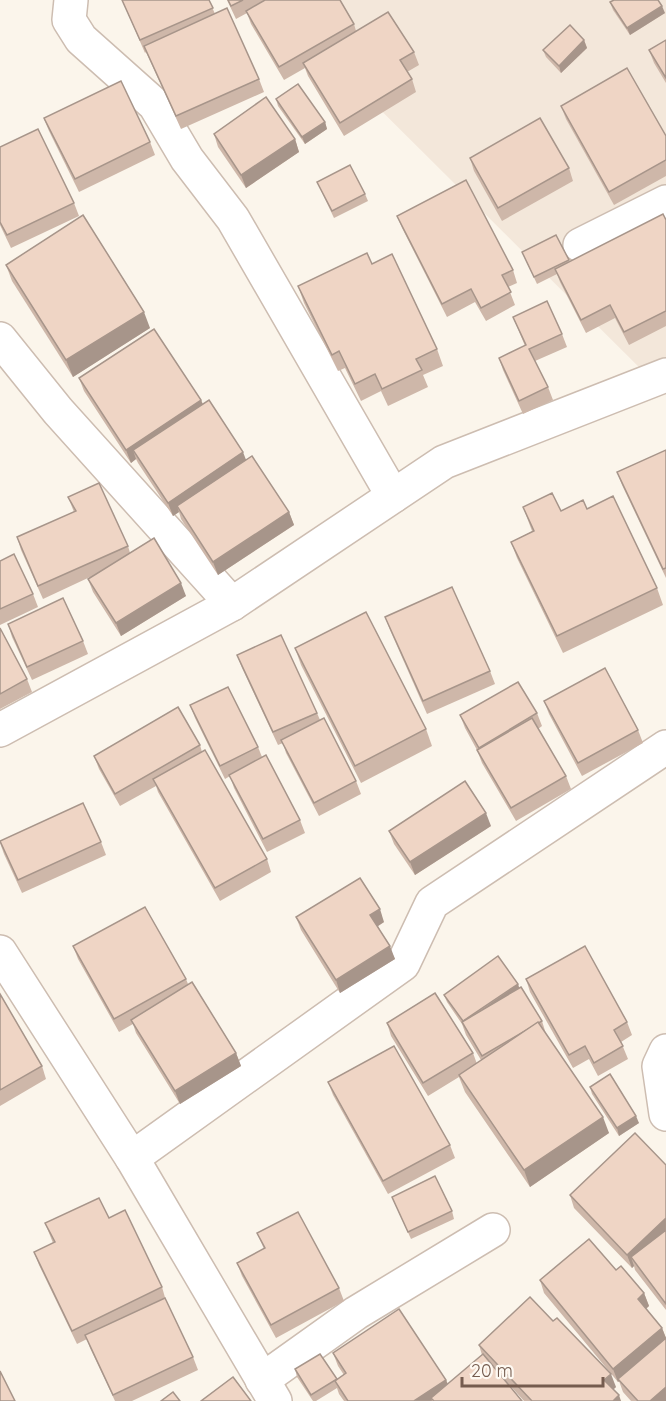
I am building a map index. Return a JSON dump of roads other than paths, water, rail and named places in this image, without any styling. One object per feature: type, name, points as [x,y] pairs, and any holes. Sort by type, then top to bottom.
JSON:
[{"type":"street","points":[[71,0],[69,20],[81,39],[154,105],[187,159],[233,219],[393,496]]},
{"type":"street","points":[[580,245],[666,202]]},
{"type":"street","points":[[0,339],[58,411],[232,604]]},
{"type":"street","points":[[0,730],[232,604],[444,462],[666,375]]},
{"type":"street","points":[[132,1158],[403,964],[432,903],[666,747]]},
{"type":"street","points":[[0,952],[132,1158],[269,1391],[356,1313],[493,1230]]},
{"type":"street","points":[[666,1051],[659,1066],[666,1114]]}]
